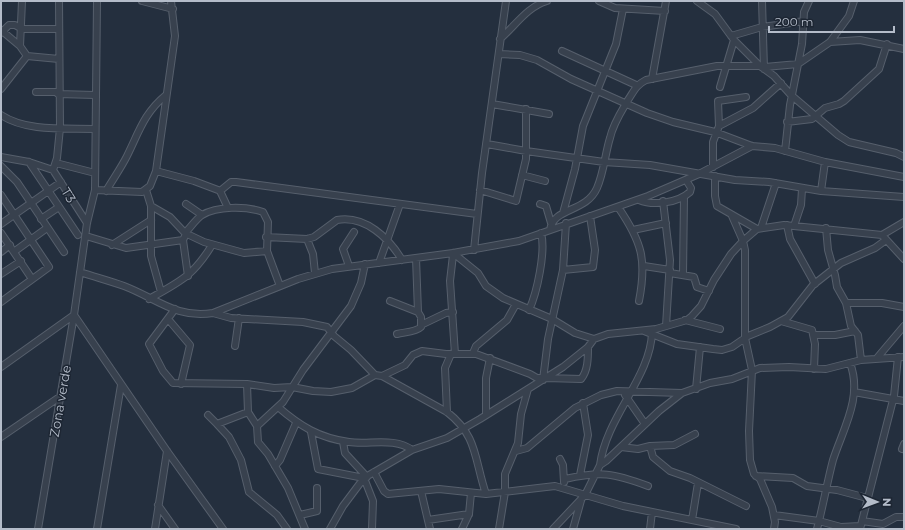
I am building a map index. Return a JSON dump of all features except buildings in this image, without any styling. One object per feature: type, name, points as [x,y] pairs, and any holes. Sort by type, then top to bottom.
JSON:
[{"type":"street","points":[[20,46],[22,29],[22,1]]},
{"type":"street","points":[[54,166],[60,128],[58,93],[59,1]]},
{"type":"street","points":[[97,1],[95,190],[87,223],[80,272],[125,286],[175,309],[193,314],[213,313],[231,318],[316,323],[327,327],[378,376],[446,412],[456,420],[471,441],[486,494]]},
{"type":"street","points":[[142,1],[173,9]]},
{"type":"street","points":[[95,190],[135,192],[146,190],[150,186],[156,171],[175,36],[171,1]]},
{"type":"street","points":[[474,250],[480,190],[506,1]]},
{"type":"street","points":[[500,39],[529,10],[540,2],[547,1]]},
{"type":"street","points":[[599,1],[607,5],[623,8],[665,11]]},
{"type":"street","points":[[652,79],[666,1]]},
{"type":"street","points":[[697,1],[704,3],[732,38],[792,95],[838,135],[849,142],[904,157]]},
{"type":"street","points":[[762,1],[763,67]]},
{"type":"street","points":[[785,150],[787,122],[802,44],[804,12],[809,1]]},
{"type":"street","points":[[213,313],[280,286],[316,274],[349,266],[453,254],[519,240],[541,233],[563,213],[580,207],[593,195],[600,181],[612,131],[617,117],[636,85],[652,79],[708,67],[763,67],[798,64],[830,42],[850,16],[854,1]]},
{"type":"street","points":[[563,213],[584,126],[620,31],[623,8]]},
{"type":"street","points":[[732,38],[762,27],[804,21]]},
{"type":"street","points":[[59,29],[22,29],[15,25],[7,26],[1,31],[20,46],[27,56],[59,59]]},
{"type":"street","points":[[720,87],[732,38]]},
{"type":"street","points":[[830,42],[855,40],[887,44],[904,49]]},
{"type":"street","points":[[787,122],[812,119],[825,108],[839,104],[876,74],[883,61],[887,44]]},
{"type":"street","points":[[562,51],[636,85]]},
{"type":"street","points":[[499,54],[520,55],[537,60],[571,79],[598,89],[626,103],[667,120],[717,129],[752,146],[785,150],[825,162],[904,176]]},
{"type":"street","points":[[1,90],[6,81],[27,56]]},
{"type":"street","points":[[1,76],[6,81]]},
{"type":"street","points":[[717,129],[753,108],[781,83]]},
{"type":"street","points":[[36,92],[95,95]]},
{"type":"street","points":[[106,191],[127,157],[144,118],[156,103],[166,95]]},
{"type":"street","points":[[713,167],[712,152],[717,129],[718,101],[746,97]]},
{"type":"street","points":[[492,104],[549,114]]},
{"type":"street","points":[[480,190],[516,201],[526,160],[526,109]]},
{"type":"street","points":[[1,115],[16,123],[60,128],[95,129]]},
{"type":"street","points":[[487,144],[526,152],[604,162],[650,165],[735,180],[776,183],[802,189],[904,197]]},
{"type":"street","points":[[550,226],[590,216],[639,200],[699,174],[752,146]]},
{"type":"street","points":[[1,156],[95,174]]},
{"type":"street","points":[[29,162],[78,235]]},
{"type":"street","points":[[821,191],[825,162]]},
{"type":"street","points":[[1,166],[17,182],[30,204],[64,252]]},
{"type":"street","name":"T3","points":[[54,166],[61,182],[87,223]]},
{"type":"street","points":[[156,171],[194,181],[211,189],[220,191]]},
{"type":"street","points":[[522,175],[545,181]]},
{"type":"street","points":[[715,176],[715,202],[717,206],[732,216],[759,228],[787,225],[882,235],[904,222]]},
{"type":"street","points":[[639,200],[650,203],[684,197],[690,192],[691,188],[686,180]]},
{"type":"street","points":[[1,224],[49,192],[61,182]]},
{"type":"street","points":[[220,191],[231,182],[236,182],[477,214]]},
{"type":"street","points":[[573,529],[583,496],[600,464],[609,433],[645,362],[652,333],[666,326],[685,320],[695,313],[723,266],[743,241],[759,228],[776,183]]},
{"type":"street","points":[[794,226],[800,209],[802,189]]},
{"type":"street","points":[[146,190],[151,206],[151,256],[161,292]]},
{"type":"street","points":[[220,191],[228,208]]},
{"type":"street","points":[[1,195],[48,267],[1,302]]},
{"type":"street","points":[[683,275],[684,197]]},
{"type":"street","points":[[663,201],[670,272],[666,326]]},
{"type":"street","points":[[186,204],[202,215]]},
{"type":"street","points":[[379,263],[400,204]]},
{"type":"street","points":[[540,204],[546,206],[550,226]]},
{"type":"street","points":[[151,206],[170,217],[185,236],[244,253],[267,251]]},
{"type":"street","points":[[41,219],[59,207]]},
{"type":"street","points":[[86,236],[112,245],[130,248],[150,244],[166,244],[185,236],[202,215],[228,208],[241,207],[263,212],[268,222],[266,237],[267,251],[280,286]]},
{"type":"street","points":[[618,207],[633,230],[644,266],[639,301]]},
{"type":"street","points":[[563,270],[593,267],[595,250],[590,216]]},
{"type":"street","points":[[732,216],[743,241],[745,250],[745,338],[752,370],[749,444],[751,467],[762,483],[774,515],[774,529]]},
{"type":"street","points":[[266,237],[307,239],[314,237],[339,219],[366,223],[387,241],[402,260]]},
{"type":"street","points":[[112,245],[151,220]]},
{"type":"street","points":[[544,379],[552,319],[563,270],[566,223]]},
{"type":"street","points":[[633,230],[666,223]]},
{"type":"street","points":[[787,225],[790,239],[815,284]]},
{"type":"street","points":[[15,251],[47,228]]},
{"type":"street","points":[[826,228],[828,250],[834,268],[837,287],[846,303],[851,326],[860,343],[861,360]]},
{"type":"street","points":[[349,266],[343,249],[354,232]]},
{"type":"street","points":[[1,233],[15,251],[32,279]]},
{"type":"street","points":[[529,310],[534,295],[543,254],[543,241],[541,233]]},
{"type":"street","points":[[882,235],[904,259]]},
{"type":"street","points":[[185,236],[188,276]]},
{"type":"street","points":[[307,239],[313,254],[316,274]]},
{"type":"street","points":[[330,529],[343,506],[365,477],[412,450],[447,438],[486,415],[544,379],[588,347],[594,340],[608,334],[644,331],[677,344],[727,349],[745,338],[788,317],[815,284],[834,268],[855,255],[875,248],[886,240]]},
{"type":"street","points":[[1,252],[10,245]]},
{"type":"street","points":[[150,298],[188,276],[201,264],[212,245]]},
{"type":"street","points":[[453,254],[478,273],[486,286],[494,293],[552,319],[574,332],[594,340]]},
{"type":"street","points":[[446,412],[444,368],[453,354],[453,312],[450,281],[453,254]]},
{"type":"street","points":[[416,258],[418,312],[421,325]]},
{"type":"street","points":[[1,274],[21,261]]},
{"type":"street","points":[[257,426],[290,394],[292,387],[331,332],[352,306],[361,282],[365,264]]},
{"type":"street","points":[[644,266],[694,278],[697,288],[709,291]]},
{"type":"street","name":"Zona verde","points":[[38,529],[61,396],[80,272]]},
{"type":"street","points":[[390,301],[418,312]]},
{"type":"street","points":[[846,303],[882,303],[904,307]]},
{"type":"street","points":[[473,353],[476,346],[507,320],[516,304]]},
{"type":"street","points":[[175,309],[149,344],[170,380],[181,384],[247,384],[274,388],[292,387],[321,392],[343,391],[405,366],[417,352],[428,351],[453,354],[473,353],[490,358],[537,378],[581,379],[584,376],[587,363],[588,347]]},
{"type":"street","points":[[397,334],[417,330],[421,325],[446,313],[453,312]]},
{"type":"street","points":[[1,367],[74,316],[223,529]]},
{"type":"street","points":[[235,346],[239,318]]},
{"type":"street","points":[[168,319],[190,345],[181,384]]},
{"type":"street","points":[[685,320],[720,329]]},
{"type":"street","points":[[781,321],[791,326],[809,328],[814,334],[814,368]]},
{"type":"street","points":[[877,358],[904,326]]},
{"type":"street","points":[[814,334],[827,336],[854,330]]},
{"type":"street","points":[[696,389],[700,347]]},
{"type":"street","points":[[628,395],[682,393],[718,380],[739,377],[752,370],[781,367],[834,367],[861,360],[901,357],[893,400],[861,525]]},
{"type":"street","points":[[486,415],[486,378],[490,358]]},
{"type":"street","points":[[817,529],[826,489],[854,392],[854,376],[850,363]]},
{"type":"street","points":[[247,384],[248,412],[257,426],[258,442],[268,454],[275,466],[300,515],[305,529]]},
{"type":"street","points":[[96,529],[121,385]]},
{"type":"street","points":[[499,529],[505,492],[504,480],[506,468],[516,451],[521,414],[528,389]]},
{"type":"street","points":[[516,451],[527,448],[583,404],[600,395],[623,392],[628,395],[645,424]]},
{"type":"street","points":[[854,392],[893,400],[904,400]]},
{"type":"street","points":[[600,464],[606,461],[645,424],[682,393]]},
{"type":"street","points":[[1,437],[61,396]]},
{"type":"street","points":[[580,476],[588,435],[583,404]]},
{"type":"street","points":[[278,407],[296,423],[311,432],[343,442],[395,443],[407,446],[412,450]]},
{"type":"street","points":[[217,424],[248,412]]},
{"type":"street","points":[[208,415],[228,437],[241,460],[247,490],[276,515],[287,529]]},
{"type":"street","points":[[275,466],[280,460],[296,423]]},
{"type":"street","points":[[311,432],[318,469],[365,477]]},
{"type":"street","points":[[621,447],[638,449],[650,446],[674,445],[695,434]]},
{"type":"street","points":[[343,442],[344,453],[365,477],[373,501],[372,529]]},
{"type":"street","points":[[650,446],[653,457],[663,466],[746,506]]},
{"type":"street","points":[[155,529],[167,451]]},
{"type":"street","points":[[560,459],[565,479],[563,488]]},
{"type":"street","points":[[374,472],[386,494],[401,494],[439,489],[486,494],[544,487],[563,488],[583,496],[692,520],[710,526],[736,529]]},
{"type":"street","points":[[565,479],[596,473],[616,475],[648,486]]},
{"type":"street","points":[[756,476],[793,478],[807,486],[867,498]]},
{"type":"street","points":[[692,520],[698,482]]},
{"type":"street","points":[[300,515],[317,510],[317,488]]},
{"type":"street","points":[[421,491],[430,529]]},
{"type":"street","points":[[462,529],[469,514],[471,493]]},
{"type":"street","points":[[553,529],[583,496]]},
{"type":"street","points":[[158,505],[175,529]]},
{"type":"street","points":[[650,529],[652,512]]},
{"type":"street","points":[[428,520],[469,514]]},
{"type":"street","points":[[774,515],[819,521],[841,527],[883,524],[896,517],[904,517]]}]
